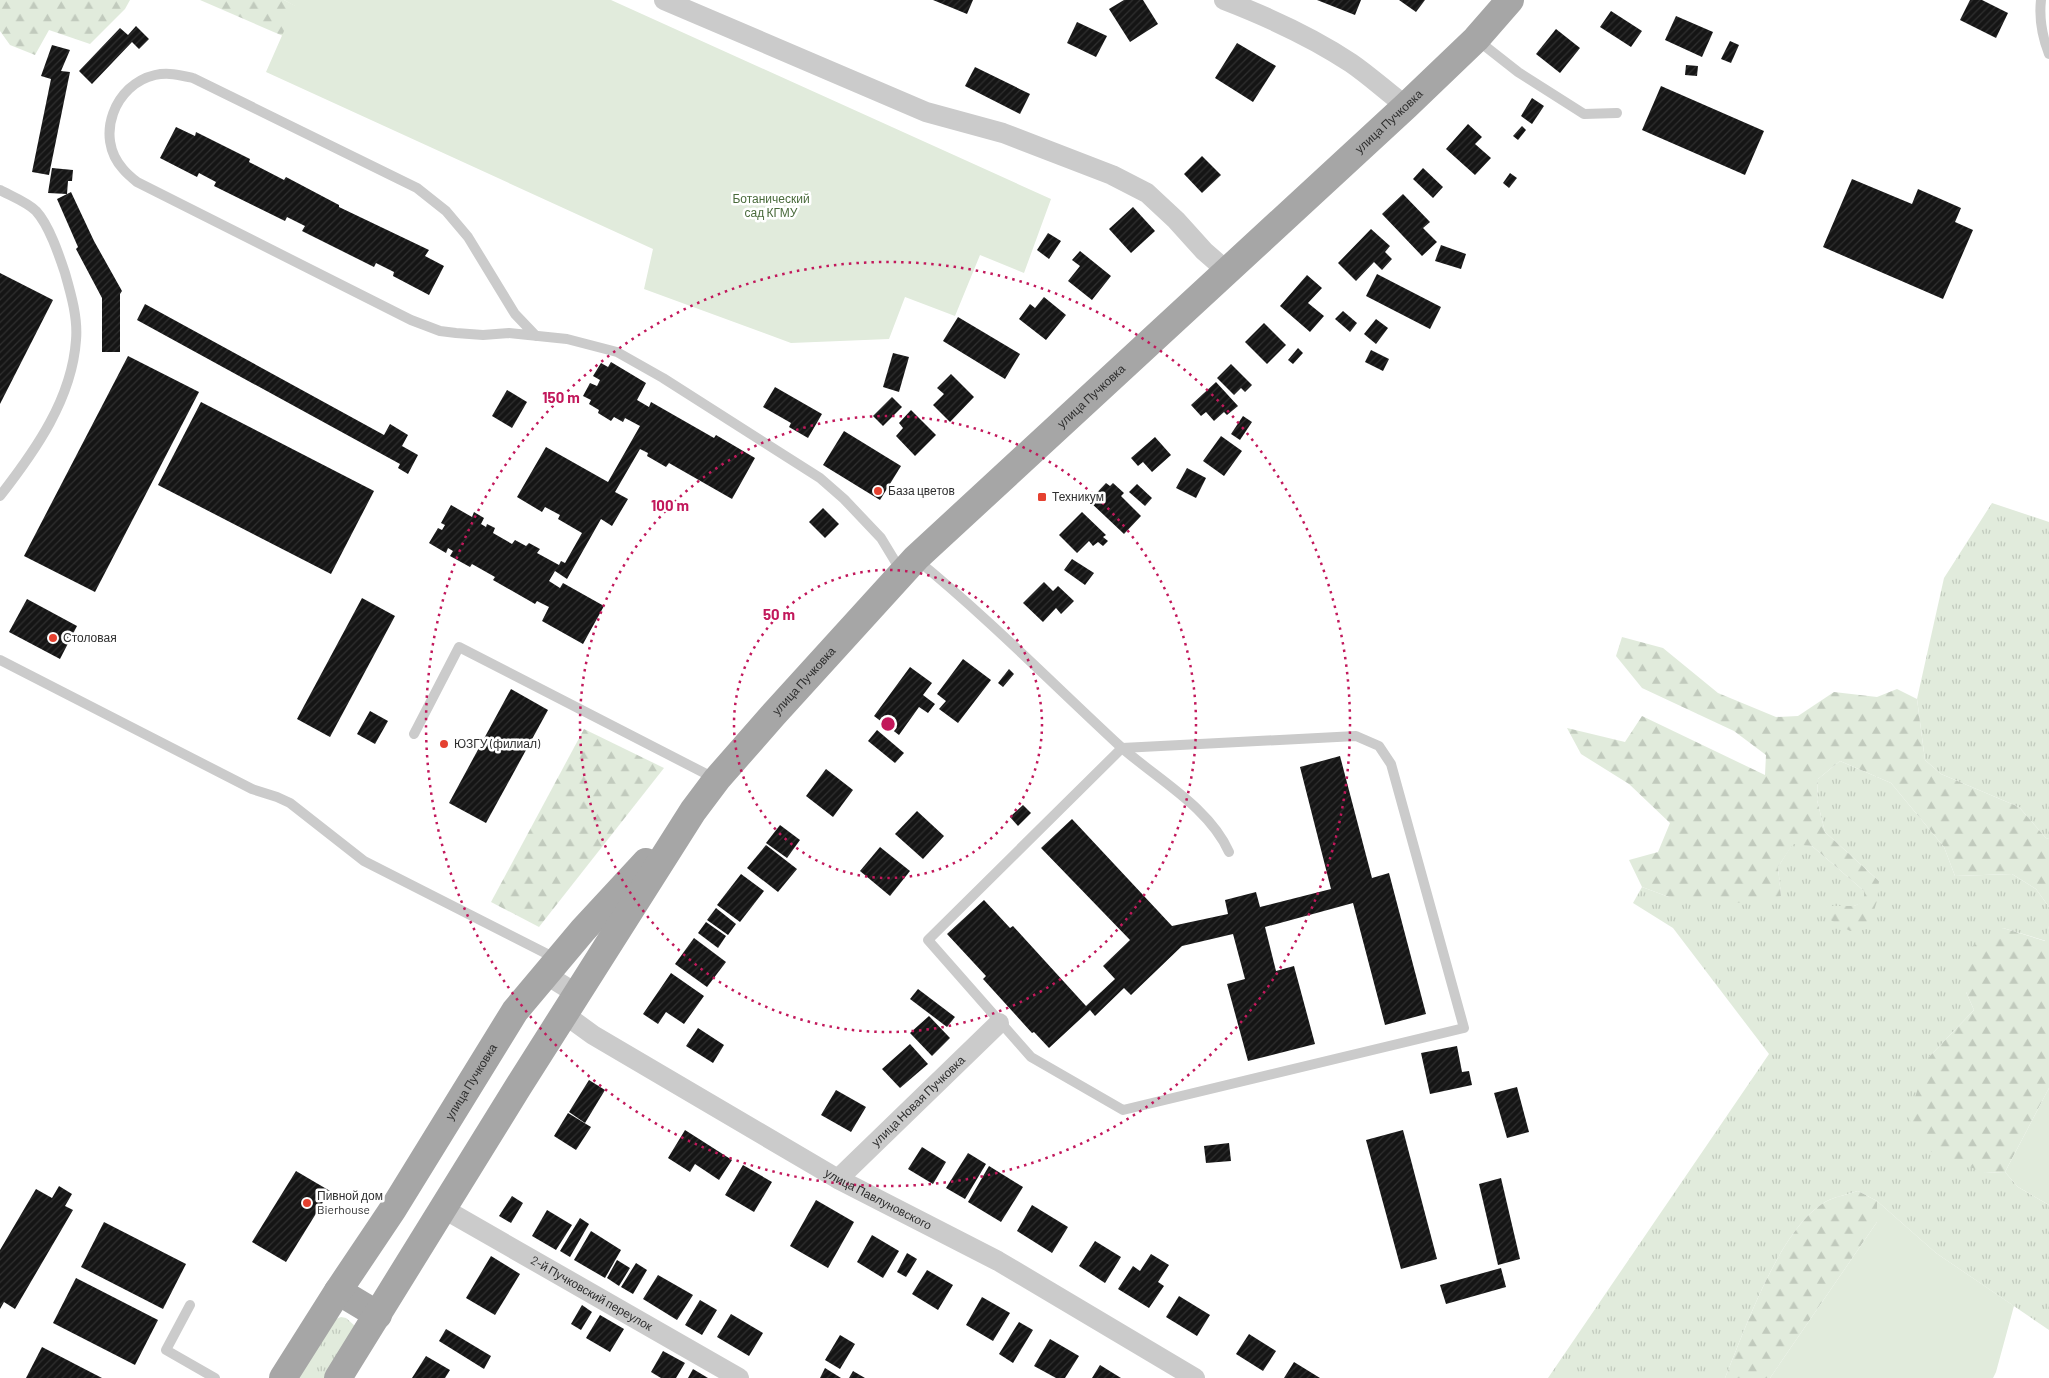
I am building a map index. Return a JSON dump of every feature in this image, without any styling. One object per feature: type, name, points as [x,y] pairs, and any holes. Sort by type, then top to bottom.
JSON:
[{"type":"main road","name":"улица Пучковка","points":[[338,1378],[570,1004],[693,811],[717,779],[909,565],[1406,106],[1476,39],[1510,0]]},
{"type":"main road","name":"улица Пучковка","points":[[283,1378],[392,1209],[515,1011],[552,967],[693,811]]},
{"type":"main road","points":[[338,1291],[378,1315]]},
{"type":"street","points":[[664,0],[926,112],[1003,133],[1112,174],[1147,193],[1176,220],[1204,251],[1228,272]]},
{"type":"street","points":[[1224,0],[1261,14],[1306,36],[1352,64],[1406,106]]},
{"type":"street","name":"улица Павлуновского","points":[[552,967],[570,1004],[593,1035],[838,1179],[998,1260],[1195,1378]]},
{"type":"street","name":"улица Новая Пучковка","points":[[838,1179],[999,1023]]},
{"type":"street","name":"2-й Пучковский переулок","points":[[444,1209],[739,1378]]},
{"type":"lane","points":[[2041,0],[2042,29],[2049,54]]},
{"type":"lane","points":[[1476,39],[1518,72],[1584,114],[1617,112]]},
{"type":"lane","points":[[536,336],[515,314],[468,237],[446,212],[417,188],[193,78],[174,73],[155,75],[138,82],[123,94],[113,110],[110,130],[112,150],[122,168],[137,182],[411,320],[440,331],[456,334],[483,335],[509,333],[536,336],[567,339],[617,352],[787,456],[820,478],[844,499],[909,565],[958,594],[1122,748],[1206,816],[1222,837],[1229,852]]},
{"type":"lane","points":[[0,190],[35,210],[50,236],[60,258],[73,304],[76,338],[68,380],[54,416],[32,453],[0,496]]},
{"type":"lane","points":[[414,734],[460,647],[717,779]]},
{"type":"lane","points":[[0,660],[252,789],[290,803],[364,861],[552,967]]},
{"type":"lane","points":[[1356,736],[1379,746],[1391,764],[1464,1028],[1123,1110],[1030,1057],[928,940],[1122,748],[1356,736]]},
{"type":"lane","points":[[190,1305],[166,1350],[214,1378]]},
{"type":"green space","points":[[0,0],[130,0],[125,9],[90,44],[49,30],[35,55],[10,45],[0,31]]},
{"type":"green space","points":[[200,0],[284,0],[296,6],[283,36]]},
{"type":"green space","name":"Ботанический сад КГМУ","points":[[284,0],[611,0],[1051,199],[1024,273],[980,255],[955,316],[905,297],[889,339],[791,343],[644,289],[653,249],[266,72],[295,6]]},
{"type":"green space","points":[[1992,503],[2049,522],[2049,839],[2046,838],[2019,807],[1941,774],[1925,760],[1917,699],[1944,578]]},
{"type":"green space","points":[[1622,637],[1663,648],[1718,693],[1776,717],[1798,716],[1834,692],[1877,697],[1897,689],[1917,699],[1925,760],[1941,774],[2019,807],[2046,838],[2049,839],[2049,907],[2036,889],[2012,874],[1955,876],[1944,847],[1891,783],[1840,761],[1818,779],[1817,800],[1825,832],[1879,881],[1877,901],[1868,929],[1850,931],[1827,918],[1826,906],[1854,906],[1864,901],[1864,891],[1812,846],[1793,844],[1778,867],[1781,896],[1755,904],[1669,897],[1642,887],[1629,860],[1658,852],[1670,823],[1629,784],[1581,754],[1567,728],[1625,742],[1642,716],[1765,775],[1766,755],[1734,731],[1642,688],[1616,656]]},
{"type":"green space","points":[[584,729],[664,768],[539,927],[491,902]]},
{"type":"green space","points":[[1840,761],[1891,783],[1944,847],[1955,876],[2012,874],[2036,889],[2049,907],[2049,926],[2046,941],[2003,928],[1966,992],[1974,1010],[1929,1057],[1985,1173],[2005,1172],[2018,1187],[2049,1205],[2049,1330],[1936,1253],[1877,1201],[1858,1191],[1829,1200],[1812,1212],[1795,1231],[1766,1280],[1725,1378],[1548,1378],[1769,1054],[1673,928],[1633,903],[1642,887],[1669,897],[1781,896],[1778,867],[1793,843],[1812,846],[1864,891],[1864,902],[1854,906],[1826,906],[1850,931],[1879,881],[1825,832],[1817,800],[1818,779]]},
{"type":"green space","points":[[2049,926],[2049,1088],[2005,1172],[1985,1173],[1929,1151],[1908,1117],[1929,1057],[1974,1010],[1966,992],[1966,950],[2003,928],[2045,941]]},
{"type":"green space","points":[[2049,1088],[2049,1205],[2018,1187],[2005,1172]]},
{"type":"green space","points":[[1858,1191],[1877,1201],[1877,1222],[1770,1378],[1725,1378],[1766,1280],[1795,1231],[1812,1212],[1829,1200]]},
{"type":"green space","points":[[1877,1201],[1936,1253],[2014,1306],[1993,1378],[1770,1378],[1877,1222]]},
{"type":"green space","points":[[341,1317],[346,1318],[355,1326],[327,1378],[295,1378],[333,1320]]},
{"type":"building","points":[[933,0],[973,0],[967,14]]},
{"type":"building","points":[[1124,0],[1143,0],[1158,24],[1130,42],[1109,9]]},
{"type":"building","points":[[1317,0],[1361,0],[1355,15]]},
{"type":"building","points":[[1399,0],[1425,0],[1416,12]]},
{"type":"building","points":[[1970,0],[1982,0],[2008,13],[1996,38],[1960,20]]},
{"type":"building","points":[[1611,11],[1642,31],[1631,47],[1600,27]]},
{"type":"building","points":[[1676,16],[1713,32],[1702,57],[1665,40]]},
{"type":"building","points":[[1077,22],[1107,36],[1096,57],[1067,43]]},
{"type":"building","points":[[136,26],[149,39],[139,49],[132,42],[92,84],[79,71],[120,28],[128,35]]},
{"type":"building","points":[[1556,29],[1580,48],[1560,73],[1536,54]]},
{"type":"building","points":[[1730,41],[1739,45],[1731,63],[1721,59]]},
{"type":"building","points":[[1237,43],[1276,66],[1253,102],[1215,78]]},
{"type":"building","points":[[52,45],[70,50],[61,71],[70,72],[49,175],[32,172],[51,79],[41,76]]},
{"type":"building","points":[[1686,65],[1698,66],[1697,76],[1685,75]]},
{"type":"building","points":[[975,67],[1030,94],[1020,114],[965,86]]},
{"type":"building","points":[[1661,86],[1764,131],[1745,175],[1642,130]]},
{"type":"building","points":[[1532,98],[1544,106],[1532,124],[1521,116]]},
{"type":"building","points":[[1468,124],[1482,137],[1475,144],[1491,158],[1475,175],[1446,149]]},
{"type":"building","points":[[1522,126],[1526,130],[1518,140],[1513,136]]},
{"type":"building","points":[[176,127],[195,136],[196,132],[250,159],[249,162],[284,180],[286,177],[339,205],[339,207],[429,250],[425,256],[444,266],[429,295],[393,276],[394,272],[376,263],[374,267],[302,231],[305,226],[287,217],[285,221],[214,186],[216,182],[199,173],[197,177],[160,158]]},
{"type":"building","points":[[1202,156],[1221,175],[1202,193],[1184,174]]},
{"type":"building","points":[[52,168],[73,170],[72,181],[68,181],[67,194],[48,193]]},
{"type":"building","points":[[1423,168],[1443,187],[1433,198],[1413,179]]},
{"type":"building","points":[[1510,173],[1517,178],[1509,188],[1503,183]]},
{"type":"building","points":[[1852,179],[1912,204],[1918,189],[1961,208],[1955,222],[1973,230],[1943,299],[1823,247]]},
{"type":"building","points":[[71,192],[94,241],[122,291],[120,294],[120,352],[102,352],[102,298],[76,249],[78,247],[57,199]]},
{"type":"building","points":[[1403,194],[1430,222],[1423,228],[1437,242],[1422,256],[1382,214]]},
{"type":"building","points":[[1133,207],[1155,231],[1131,253],[1109,229]]},
{"type":"building","points":[[1371,229],[1390,246],[1385,252],[1392,259],[1382,270],[1374,262],[1356,281],[1338,263]]},
{"type":"building","points":[[1048,233],[1061,241],[1049,259],[1037,250]]},
{"type":"building","points":[[1441,245],[1466,254],[1461,269],[1435,261]]},
{"type":"building","points":[[1080,251],[1111,276],[1092,300],[1068,281],[1080,266],[1072,260]]},
{"type":"building","points":[[0,273],[53,300],[0,404]]},
{"type":"building","points":[[1377,274],[1441,307],[1430,329],[1366,296]]},
{"type":"building","points":[[1307,275],[1322,288],[1308,303],[1324,316],[1310,332],[1280,306]]},
{"type":"building","points":[[1044,297],[1066,315],[1046,340],[1019,319],[1030,304],[1035,308]]},
{"type":"building","points":[[145,304],[384,435],[390,424],[408,435],[402,446],[418,455],[408,474],[398,468],[400,464],[137,320]]},
{"type":"building","points":[[1343,311],[1357,323],[1350,332],[1335,319]]},
{"type":"building","points":[[958,317],[1020,354],[1005,379],[943,341]]},
{"type":"building","points":[[1376,319],[1388,328],[1376,344],[1364,334]]},
{"type":"building","points":[[1264,323],[1286,345],[1267,364],[1245,342]]},
{"type":"building","points":[[1298,348],[1303,353],[1293,364],[1288,360]]},
{"type":"building","points":[[1371,350],[1389,359],[1383,371],[1365,362]]},
{"type":"building","points":[[893,353],[909,357],[899,392],[883,387]]},
{"type":"building","points":[[128,356],[199,392],[95,592],[24,556]]},
{"type":"building","points":[[611,362],[646,383],[637,400],[649,407],[651,402],[714,438],[716,435],[755,458],[732,499],[669,463],[666,467],[647,456],[648,453],[640,449],[615,492],[628,499],[612,526],[601,519],[567,579],[555,571],[549,581],[560,588],[563,583],[604,606],[583,644],[542,621],[549,607],[537,601],[535,604],[493,580],[495,577],[472,564],[470,567],[450,556],[453,551],[448,548],[446,553],[429,543],[438,528],[442,530],[445,525],[441,523],[451,505],[472,517],[474,512],[484,518],[481,524],[486,527],[487,524],[495,528],[493,533],[512,544],[515,540],[526,546],[529,543],[540,549],[537,553],[559,565],[561,561],[565,563],[582,533],[558,519],[560,515],[545,507],[542,512],[517,497],[546,447],[608,482],[640,426],[625,418],[623,422],[614,417],[611,421],[598,413],[599,410],[589,404],[591,400],[583,396],[590,383],[597,386],[600,380],[593,376],[601,363],[608,367]]},
{"type":"building","points":[[1231,364],[1252,385],[1245,392],[1241,388],[1234,395],[1217,378]]},
{"type":"building","points":[[951,374],[974,397],[950,422],[933,405],[944,394],[937,388]]},
{"type":"building","points":[[1216,382],[1238,406],[1227,415],[1224,412],[1214,421],[1206,412],[1201,416],[1191,405]]},
{"type":"building","points":[[775,387],[822,414],[808,438],[789,427],[791,423],[763,407]]},
{"type":"building","points":[[507,390],[527,402],[512,428],[492,416]]},
{"type":"building","points":[[892,397],[902,407],[883,426],[873,416]]},
{"type":"building","points":[[201,402],[374,491],[331,574],[158,485]]},
{"type":"building","points":[[911,410],[936,435],[915,456],[896,436],[903,428],[899,423]]},
{"type":"building","points":[[1243,416],[1252,422],[1240,440],[1231,434]]},
{"type":"building","points":[[844,431],[901,466],[880,500],[823,465]]},
{"type":"building","points":[[1221,436],[1242,451],[1224,476],[1203,461]]},
{"type":"building","points":[[1155,437],[1171,455],[1152,472],[1143,462],[1138,466],[1131,458]]},
{"type":"building","points":[[1187,468],[1206,478],[1196,498],[1176,488]]},
{"type":"building","points":[[1106,483],[1110,486],[1113,483],[1124,493],[1121,496],[1141,516],[1124,534],[1089,501]]},
{"type":"building","points":[[1137,484],[1152,498],[1145,506],[1129,492]]},
{"type":"building","points":[[823,508],[839,524],[825,538],[809,522]]},
{"type":"building","points":[[1082,512],[1106,535],[1103,537],[1108,541],[1103,546],[1098,542],[1093,546],[1089,541],[1077,553],[1059,535]]},
{"type":"building","points":[[1072,559],[1094,573],[1085,585],[1064,570]]},
{"type":"building","points":[[1044,582],[1053,591],[1058,586],[1074,601],[1061,614],[1056,608],[1043,622],[1023,603]]},
{"type":"building","points":[[362,598],[395,616],[330,737],[297,719]]},
{"type":"building","points":[[27,599],[77,626],[60,659],[9,632]]},
{"type":"building","points":[[963,659],[991,680],[958,723],[939,709],[946,701],[937,694]]},
{"type":"building","points":[[910,667],[932,683],[923,695],[935,704],[928,713],[919,707],[899,735],[874,716]]},
{"type":"building","points":[[1009,669],[1014,674],[1003,687],[998,683]]},
{"type":"building","points":[[511,689],[548,710],[486,823],[449,803]]},
{"type":"building","points":[[370,711],[388,721],[375,744],[357,734]]},
{"type":"building","points":[[877,730],[904,753],[895,763],[868,741]]},
{"type":"building","points":[[1340,756],[1372,878],[1389,873],[1426,1014],[1385,1025],[1353,903],[1265,927],[1276,971],[1294,966],[1315,1044],[1248,1061],[1227,984],[1245,979],[1233,934],[1182,946],[1131,995],[1124,988],[1095,1016],[1090,1010],[1049,1048],[1034,1032],[1032,1033],[983,979],[986,976],[947,934],[984,900],[1010,928],[1013,926],[1086,1006],[1115,979],[1103,966],[1130,940],[1041,848],[1072,819],[1172,926],[1228,914],[1225,900],[1256,892],[1260,907],[1331,889],[1300,767]]},
{"type":"building","points":[[826,769],[853,790],[833,817],[806,796]]},
{"type":"building","points":[[1023,805],[1031,813],[1018,826],[1010,817]]},
{"type":"building","points":[[917,811],[944,836],[923,859],[895,834]]},
{"type":"building","points":[[780,825],[800,840],[787,858],[766,843]]},
{"type":"building","points":[[766,845],[797,869],[778,892],[747,868]]},
{"type":"building","points":[[880,847],[910,871],[890,896],[860,871]]},
{"type":"building","points":[[741,874],[764,891],[740,922],[717,905]]},
{"type":"building","points":[[716,908],[736,924],[728,935],[707,920]]},
{"type":"building","points":[[706,922],[726,936],[718,948],[698,933]]},
{"type":"building","points":[[694,938],[726,962],[707,987],[675,964]]},
{"type":"building","points":[[671,973],[704,996],[684,1024],[666,1012],[658,1024],[643,1014]]},
{"type":"building","points":[[918,989],[955,1017],[947,1027],[910,999]]},
{"type":"building","points":[[929,1016],[950,1038],[932,1056],[910,1033]]},
{"type":"building","points":[[698,1028],[724,1045],[713,1063],[686,1046]]},
{"type":"building","points":[[910,1044],[928,1064],[900,1088],[882,1069]]},
{"type":"building","points":[[1457,1046],[1462,1072],[1469,1071],[1472,1085],[1430,1094],[1421,1053]]},
{"type":"building","points":[[589,1080],[605,1090],[585,1123],[569,1112]]},
{"type":"building","points":[[1517,1087],[1529,1132],[1507,1138],[1494,1093]]},
{"type":"building","points":[[836,1090],[866,1107],[851,1132],[821,1115]]},
{"type":"building","points":[[568,1113],[591,1127],[576,1150],[554,1136]]},
{"type":"building","points":[[685,1130],[732,1160],[719,1180],[695,1164],[690,1172],[668,1158]]},
{"type":"building","points":[[1403,1130],[1437,1259],[1401,1269],[1366,1140]]},
{"type":"building","points":[[1229,1143],[1231,1161],[1206,1163],[1204,1146]]},
{"type":"building","points":[[922,1147],[946,1162],[933,1184],[908,1169]]},
{"type":"building","points":[[968,1153],[986,1164],[965,1199],[946,1188]]},
{"type":"building","points":[[743,1165],[772,1182],[754,1212],[725,1195]]},
{"type":"building","points":[[989,1166],[1023,1187],[1001,1222],[968,1202]]},
{"type":"building","points":[[296,1171],[330,1191],[286,1262],[252,1242]]},
{"type":"building","points":[[1501,1178],[1520,1259],[1498,1265],[1479,1184]]},
{"type":"building","points":[[59,1186],[72,1194],[65,1206],[73,1210],[15,1309],[4,1302],[0,1309],[0,1250],[36,1189],[52,1198]]},
{"type":"building","points":[[512,1196],[523,1203],[511,1223],[499,1216]]},
{"type":"building","points":[[816,1200],[854,1222],[828,1268],[790,1246]]},
{"type":"building","points":[[1032,1205],[1068,1227],[1052,1253],[1017,1231]]},
{"type":"building","points":[[547,1210],[572,1225],[556,1250],[532,1236]]},
{"type":"building","points":[[580,1218],[589,1224],[570,1257],[560,1251]]},
{"type":"building","points":[[104,1222],[186,1264],[163,1309],[81,1267]]},
{"type":"building","points":[[591,1231],[621,1250],[605,1278],[574,1260]]},
{"type":"building","points":[[872,1235],[899,1251],[883,1278],[857,1262]]},
{"type":"building","points":[[1095,1241],[1121,1257],[1105,1283],[1079,1266]]},
{"type":"building","points":[[907,1253],[917,1259],[906,1277],[897,1272]]},
{"type":"building","points":[[1151,1254],[1169,1265],[1158,1282],[1164,1286],[1149,1308],[1118,1289],[1133,1266],[1140,1271]]},
{"type":"building","points":[[491,1256],[520,1274],[495,1315],[466,1298]]},
{"type":"building","points":[[617,1260],[630,1268],[619,1286],[607,1278]]},
{"type":"building","points":[[636,1263],[647,1270],[633,1294],[621,1287]]},
{"type":"building","points":[[1501,1268],[1506,1287],[1446,1304],[1440,1285]]},
{"type":"building","points":[[927,1270],[953,1285],[938,1310],[912,1294]]},
{"type":"building","points":[[658,1275],[693,1295],[677,1320],[643,1299]]},
{"type":"building","points":[[76,1278],[158,1320],[135,1365],[53,1323]]},
{"type":"building","points":[[1179,1296],[1210,1315],[1197,1336],[1166,1317]]},
{"type":"building","points":[[982,1297],[1010,1313],[993,1341],[966,1325]]},
{"type":"building","points":[[700,1300],[717,1310],[702,1335],[685,1325]]},
{"type":"building","points":[[582,1305],[592,1312],[581,1330],[571,1324]]},
{"type":"building","points":[[731,1314],[763,1333],[749,1356],[717,1337]]},
{"type":"building","points":[[600,1315],[624,1329],[610,1352],[586,1338]]},
{"type":"building","points":[[1019,1322],[1033,1330],[1013,1363],[999,1354]]},
{"type":"building","points":[[446,1329],[491,1356],[484,1369],[439,1341]]},
{"type":"building","points":[[1249,1334],[1276,1351],[1263,1371],[1236,1354]]},
{"type":"building","points":[[840,1335],[855,1344],[840,1369],[825,1360]]},
{"type":"building","points":[[1050,1339],[1079,1356],[1065,1378],[1056,1378],[1034,1366]]},
{"type":"building","points":[[42,1347],[102,1378],[26,1378]]},
{"type":"building","points":[[663,1351],[685,1363],[676,1378],[661,1378],[651,1372]]},
{"type":"building","points":[[426,1356],[450,1370],[445,1378],[412,1378]]},
{"type":"building","points":[[1294,1362],[1320,1378],[1284,1378]]},
{"type":"building","points":[[1100,1365],[1121,1378],[1092,1378]]},
{"type":"building","points":[[825,1368],[841,1378],[820,1378]]},
{"type":"building","points":[[693,1369],[708,1378],[688,1378]]},
{"type":"building","points":[[853,1371],[865,1378],[849,1378]]},
{"type":"place","name":"База цветов","points":[[878,491]]},
{"type":"place","name":"Техникум","points":[[1042,497]]},
{"type":"place","name":"Столовая","points":[[53,638]]},
{"type":"place","name":"ЮЗГУ (филиал)","points":[[444,744]]},
{"type":"place","name":"Пивной дом Bierhouse","points":[[307,1203]]}]
